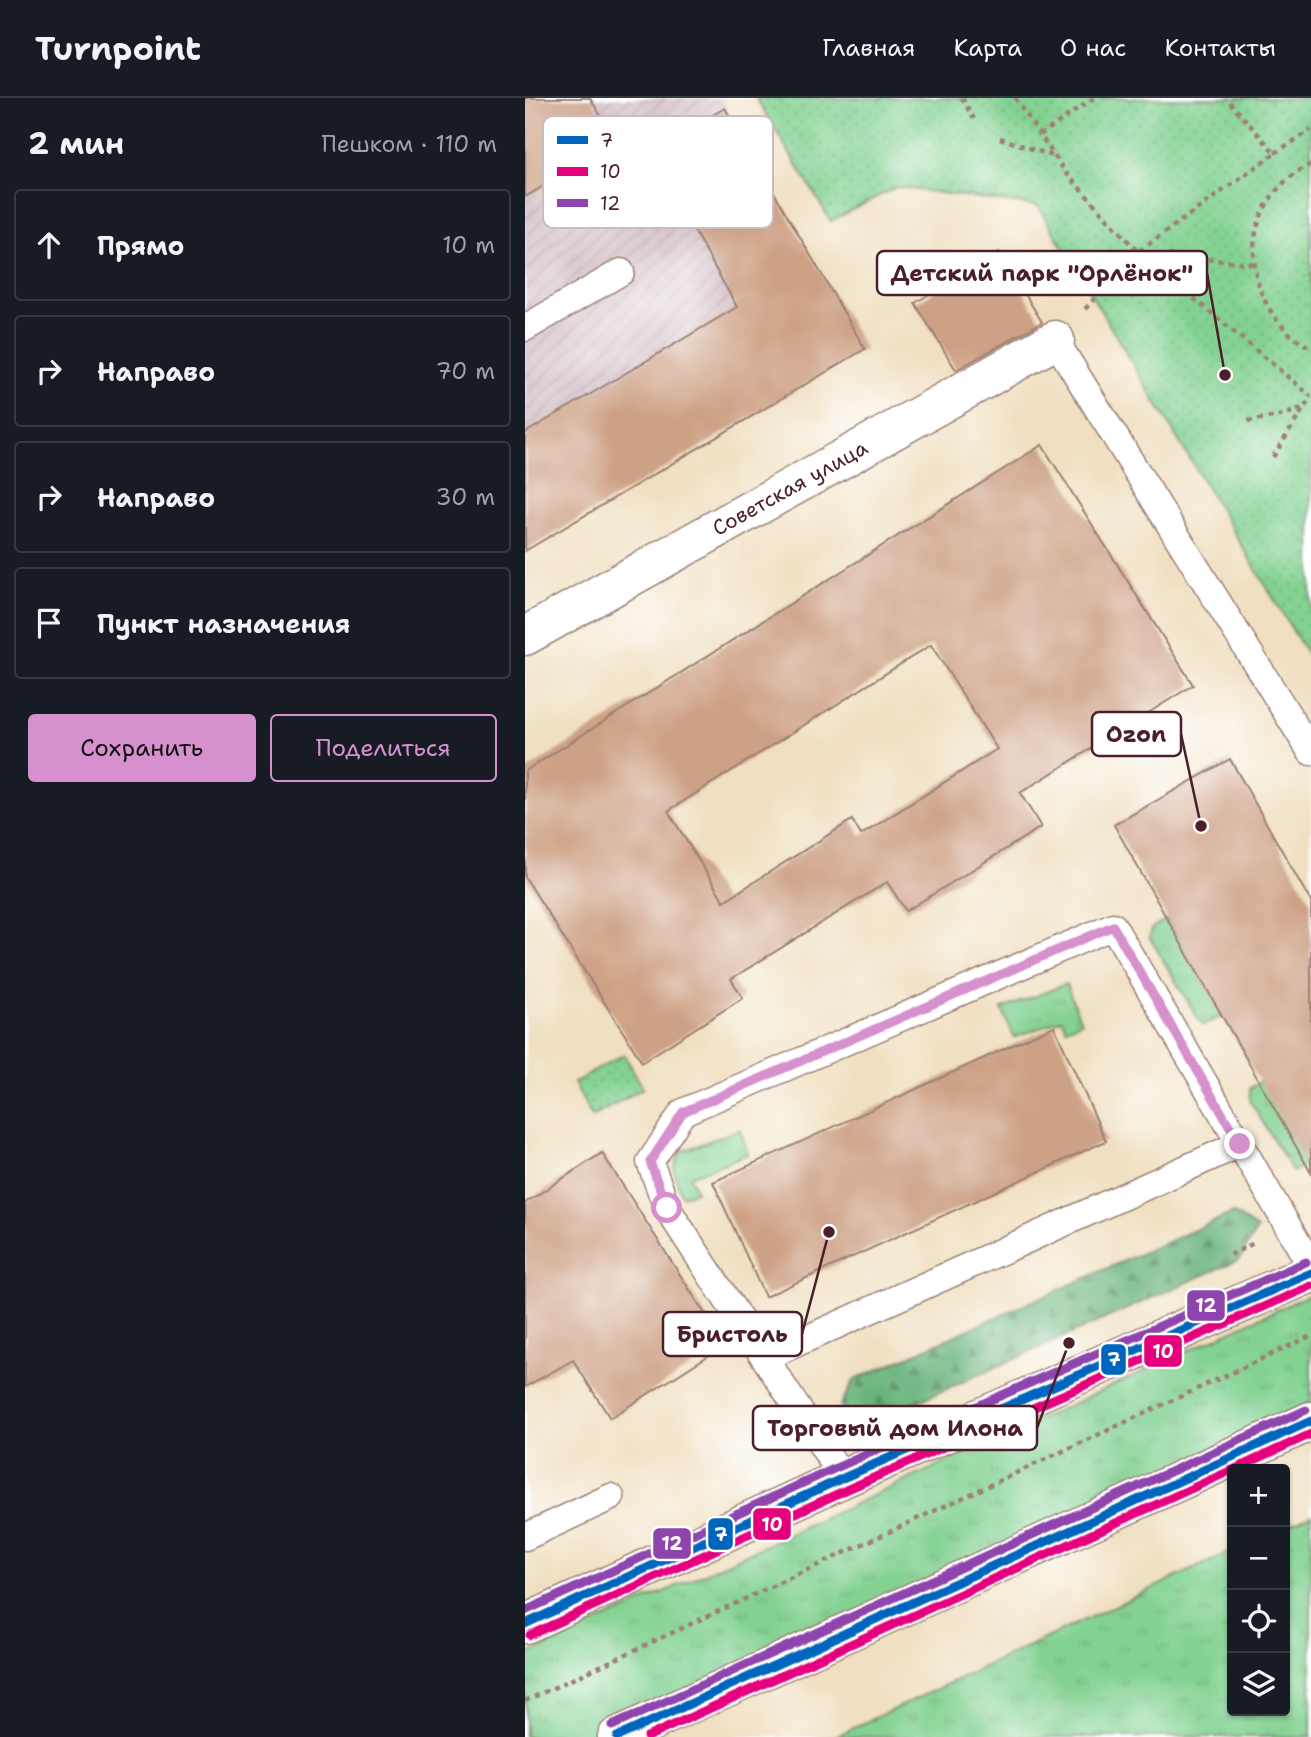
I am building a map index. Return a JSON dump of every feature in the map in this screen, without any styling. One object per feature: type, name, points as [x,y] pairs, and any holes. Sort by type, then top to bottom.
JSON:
[{"type":"street","name":"Советская улица","points":[[525,636],[1055,340]]},
{"type":"street","points":[[525,1624],[843,1478],[1311,1273]]},
{"type":"street","points":[[617,1737],[1311,1421]]},
{"type":"lane","points":[[525,328],[621,272]]},
{"type":"lane","points":[[1055,340],[1311,752]]},
{"type":"lane","points":[[843,1478],[667,1208],[650,1162],[683,1112],[1113,926],[1311,1266]]},
{"type":"lane","points":[[766,1357],[1240,1144]]},
{"type":"lane","points":[[525,1537],[611,1497]]},
{"type":"path","points":[[962,98],[974,119]]},
{"type":"path","points":[[1015,98],[1054,156],[1138,252],[1311,396],[1273,457]]},
{"type":"path","points":[[1040,135],[1094,98]]},
{"type":"path","points":[[1226,98],[1275,153]]},
{"type":"path","points":[[1055,340],[1138,252],[1311,130]]},
{"type":"path","points":[[1000,138],[1054,156]]},
{"type":"path","points":[[1311,164],[1293,174],[1276,191],[1262,213],[1255,238],[1254,264],[1259,290],[1274,318],[1296,340],[1311,348]]},
{"type":"path","points":[[1138,252],[1254,264]]},
{"type":"path","points":[[1248,421],[1284,415],[1304,407]]},
{"type":"path","points":[[525,1701],[1311,1336]]},
{"type":"shaded area","points":[[525,98],[722,98],[730,116],[543,116],[543,228],[773,228],[773,191],[865,349],[525,551]]},
{"type":"green space","points":[[756,98],[1311,98],[1311,661],[1038,206],[896,187],[831,221],[773,126],[773,116],[767,116]]},
{"type":"green space","points":[[1167,919],[1223,1016],[1203,1025],[1150,938],[1152,928]]},
{"type":"green space","points":[[1066,984],[1081,1022],[1066,1028],[1062,1019],[1014,1038],[1002,1009]]},
{"type":"green space","points":[[624,1054],[643,1088],[592,1117],[574,1083]]},
{"type":"green space","points":[[1261,1081],[1310,1162],[1293,1172],[1250,1101],[1250,1088]]},
{"type":"green space","points":[[740,1129],[748,1154],[690,1176],[696,1191],[682,1196],[675,1174],[680,1152]]},
{"type":"green space","points":[[1233,1213],[1257,1229],[1240,1259],[865,1425],[840,1406],[854,1380]]},
{"type":"green space","points":[[1311,1294],[1311,1402],[593,1737],[525,1737],[525,1656]]},
{"type":"green space","points":[[1311,1514],[1311,1737],[834,1737],[1227,1553],[1227,1716],[1290,1716],[1290,1524]]},
{"type":"building","points":[[525,98],[590,98],[601,116],[543,116],[543,186],[525,197]]},
{"type":"building","points":[[725,108],[730,116],[711,116]]},
{"type":"building","points":[[773,191],[865,349],[525,551],[525,433],[737,307],[692,228],[773,228]]},
{"type":"building","points":[[999,252],[1042,322],[956,370],[915,303]]},
{"type":"building","points":[[1042,445],[1193,685],[1020,793],[1041,827],[906,911],[887,882],[731,979],[743,998],[642,1062],[525,877],[525,771]],"holes":[[[931,645],[997,749],[861,835],[852,820],[724,901],[668,811]]]},
{"type":"building","points":[[1230,759],[1311,902],[1311,1173],[1114,825]]},
{"type":"building","points":[[1054,1026],[1106,1141],[765,1297],[713,1182]]},
{"type":"building","points":[[602,1153],[725,1345],[610,1418],[573,1360],[525,1387],[525,1203]]},
{"type":"transit line","name":"12","points":[[525,1611],[838,1467],[1306,1262]]},
{"type":"transit line","name":"7","points":[[525,1624],[843,1478],[1311,1273]]},
{"type":"transit line","name":"10","points":[[530,1635],[848,1489],[1311,1286]]},
{"type":"transit line","name":"12","points":[[612,1726],[1306,1410]]},
{"type":"transit line","name":"7","points":[[617,1737],[1311,1421]]},
{"type":"transit line","name":"10","points":[[1246,1464],[1311,1434]]},
{"type":"transit line","name":"10","points":[[647,1737],[1227,1472]]},
{"type":"place","name":"Детский парк \"Орлёнок\"","points":[[1225,375]]},
{"type":"place","name":"Ozon","points":[[1201,826]]},
{"type":"place","name":"Бристоль","points":[[829,1232]]},
{"type":"place","name":"Торговый дом Илона","points":[[1069,1343]]},
{"type":"route","points":[[667,1208],[650,1162],[683,1112],[1113,926],[1240,1144]]}]
